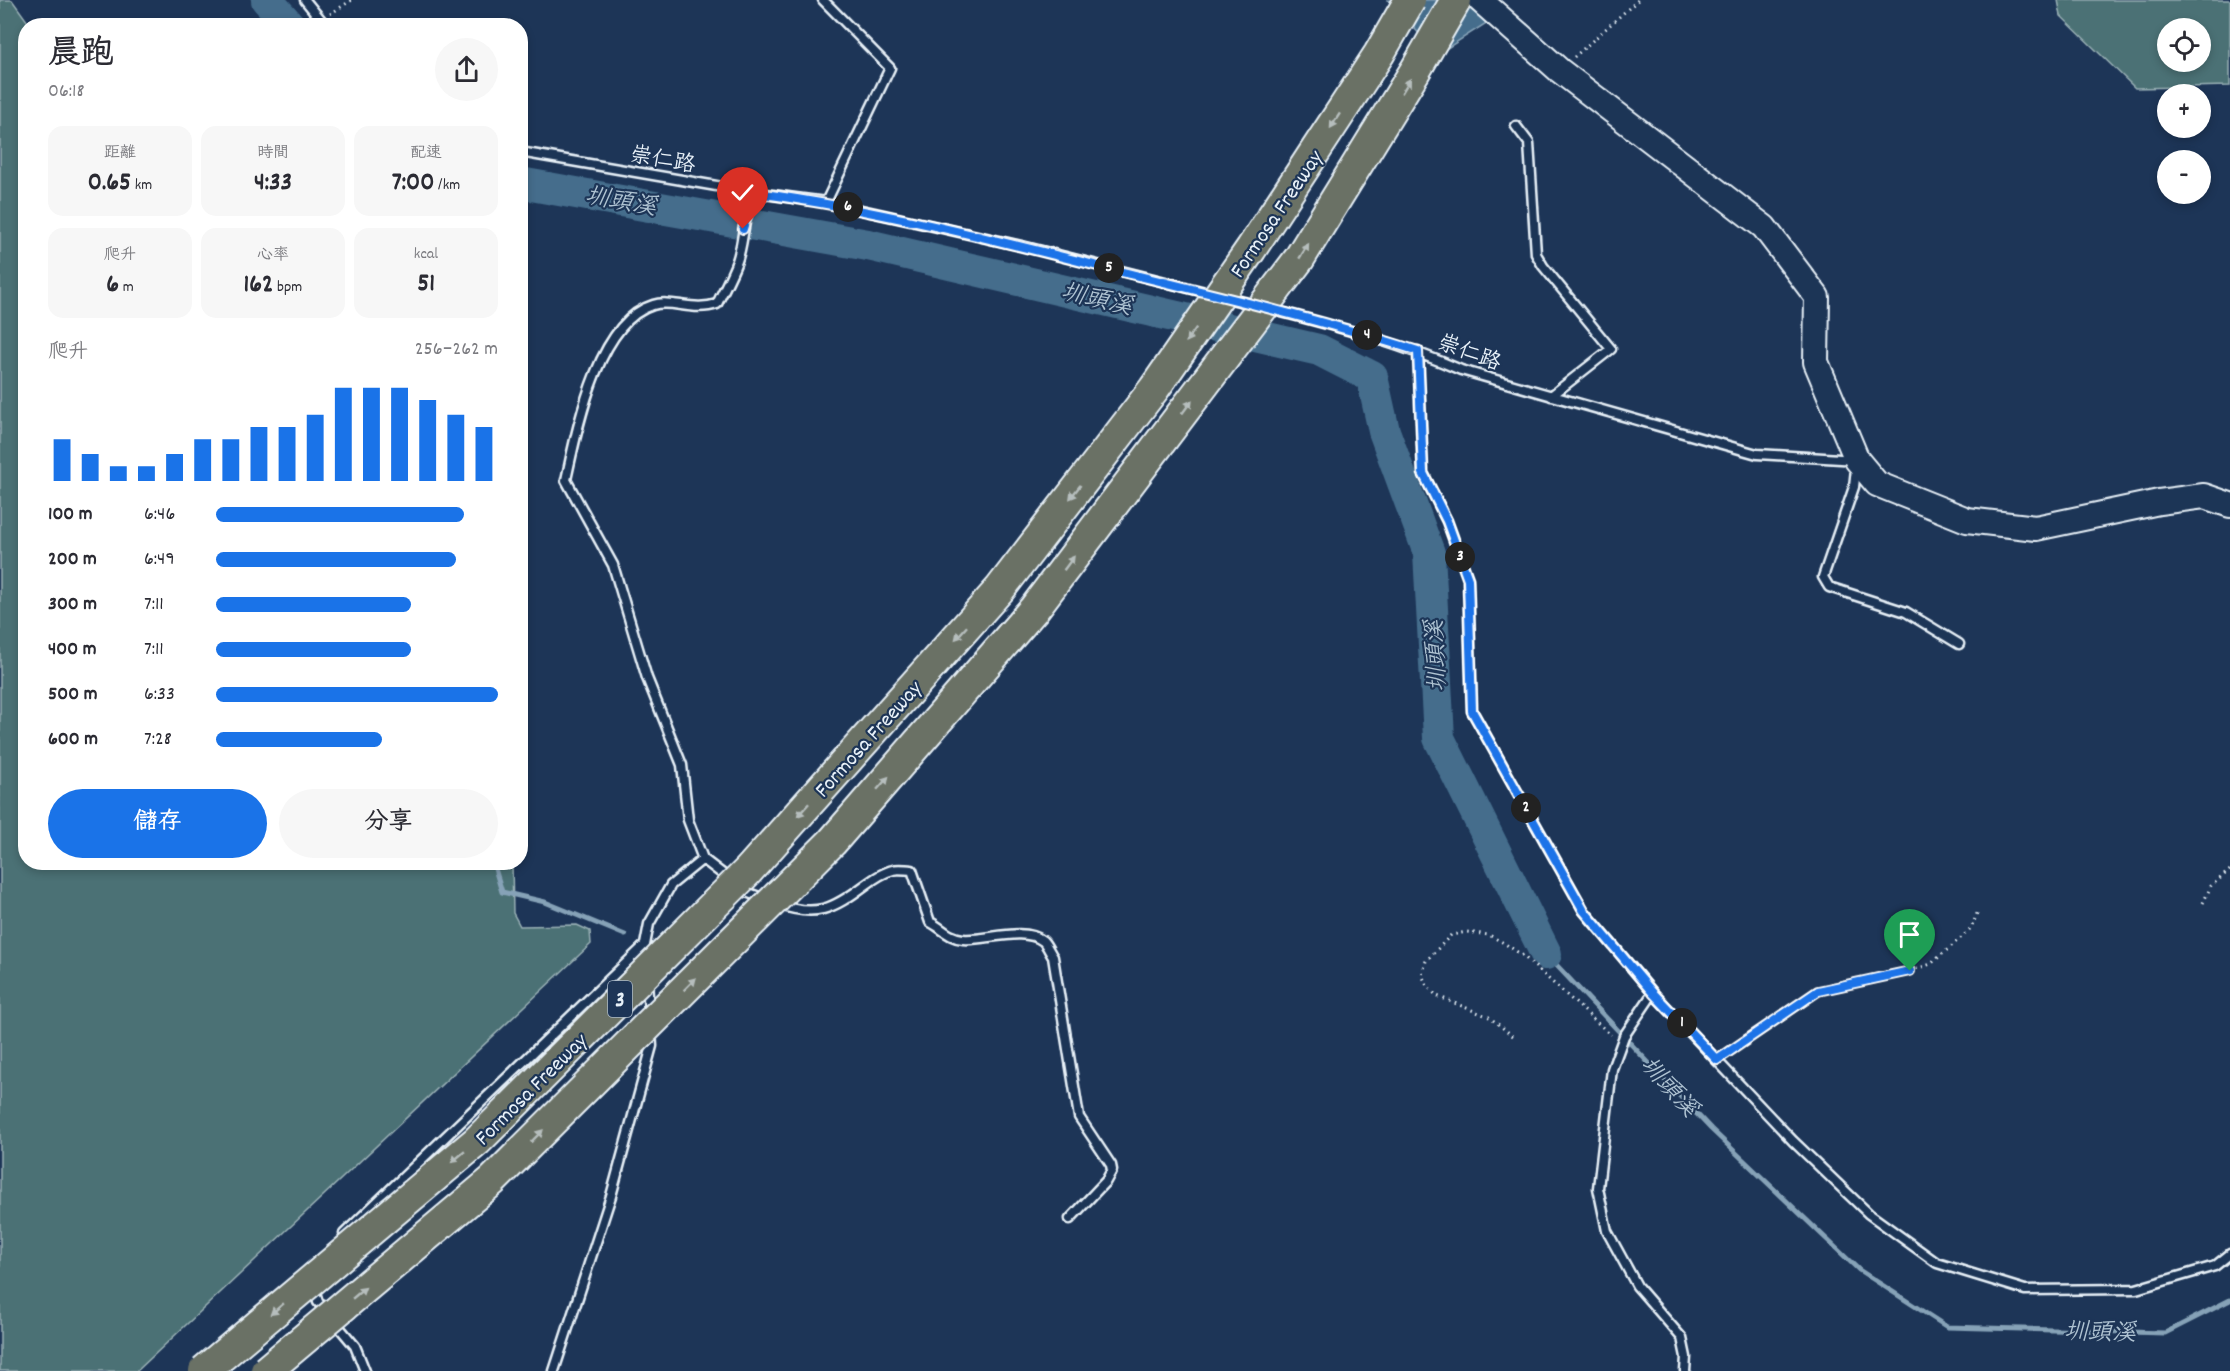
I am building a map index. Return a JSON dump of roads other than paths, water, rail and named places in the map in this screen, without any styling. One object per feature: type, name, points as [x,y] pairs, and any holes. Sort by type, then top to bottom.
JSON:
[{"type":"highway","name":"Formosa Freeway","points":[[204,1371],[477,1141],[748,871],[999,589],[1160,380],[1251,249],[1379,54],[1410,0]]},
{"type":"highway","name":"Formosa Freeway","points":[[266,1371],[492,1181],[832,842],[1034,609],[1299,260],[1415,71],[1474,1]]},
{"type":"street","points":[[1474,1],[1559,70],[1764,227],[1817,297],[1816,362],[1857,460],[1877,484],[1967,520],[2036,528],[2159,502],[2204,496],[2230,505]]},
{"type":"lane","points":[[305,0],[320,18]]},
{"type":"lane","points":[[823,0],[890,68],[826,202]]},
{"type":"lane","points":[[1516,126],[1529,144],[1536,254],[1543,266],[1611,349],[1551,396]]},
{"type":"lane","name":"崇仁路","points":[[528,154],[754,196],[826,202],[1022,246],[1300,316],[1418,351],[1461,370],[1757,454],[1857,460]]},
{"type":"lane","points":[[754,196],[743,229],[738,259],[717,304],[705,308],[655,304],[630,317],[614,334],[594,379],[580,421],[566,480],[613,565],[647,678],[682,765],[688,820],[703,859],[746,892],[797,911],[813,911],[839,905],[871,880],[893,870],[912,870],[930,922],[942,928],[949,936],[963,939],[1015,934],[1031,936],[1043,941],[1053,957],[1079,1117],[1112,1170],[1106,1181],[1070,1219]]},
{"type":"lane","points":[[1418,351],[1423,473],[1447,521],[1468,579],[1472,711],[1584,911],[1653,993],[1793,1141],[1869,1214],[1937,1263],[2025,1290],[2136,1288],[2215,1266],[2230,1254]]},
{"type":"lane","points":[[1857,460],[1854,487],[1823,577],[1829,587],[1906,612],[1959,644]]},
{"type":"lane","points":[[554,1371],[611,1196],[652,1047],[644,946],[649,924],[670,885],[703,859]]},
{"type":"lane","points":[[340,1238],[644,946]]},
{"type":"lane","points":[[1653,993],[1623,1040],[1612,1069],[1598,1188],[1607,1231],[1637,1286],[1682,1338],[1686,1357],[1685,1371]]},
{"type":"lane","points":[[308,1270],[318,1302],[355,1346],[365,1371]]},
{"type":"water","points":[[1388,0],[1453,0],[1491,20],[1438,54]]},
{"type":"waterway","name":"圳頭溪","points":[[267,0],[283,18]]},
{"type":"waterway","name":"圳頭溪","points":[[528,184],[868,245],[1319,350],[1372,377],[1384,431],[1429,553],[1439,738],[1546,954]]},
{"type":"waterway","points":[[495,870],[502,892],[545,902],[625,935]]},
{"type":"waterway","name":"圳頭溪","points":[[1546,954],[1711,1129],[1859,1270],[1947,1327],[2165,1333],[2230,1300]]}]
